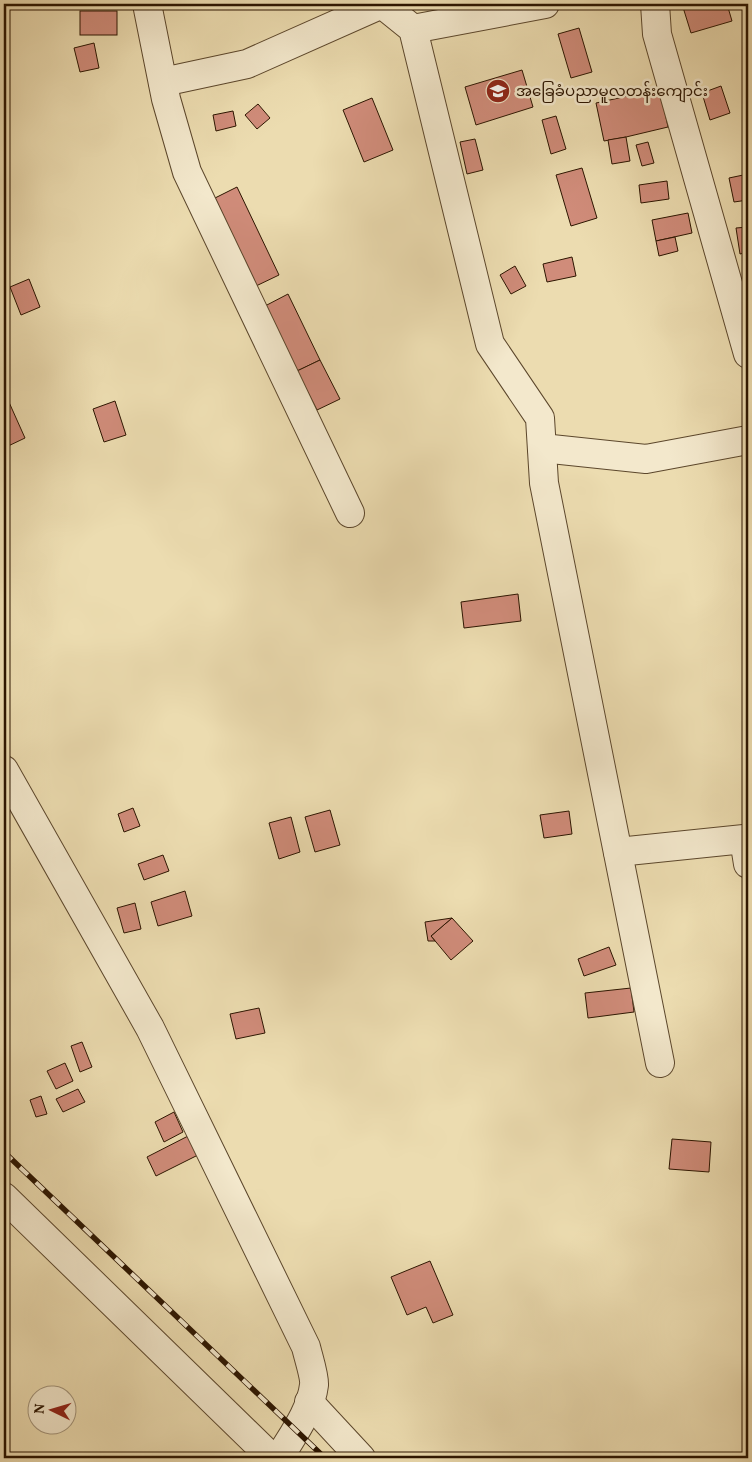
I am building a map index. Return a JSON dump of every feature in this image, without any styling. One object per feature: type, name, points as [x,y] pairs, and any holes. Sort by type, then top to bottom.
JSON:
[{"type":"street","points":[[147,4],[163,82],[187,172],[350,513]]},
{"type":"street","points":[[163,82],[247,64],[382,4],[413,29],[490,344],[540,418],[544,484],[660,1063]]},
{"type":"street","points":[[413,29],[545,4]]},
{"type":"street","points":[[655,4],[657,34],[748,354]]},
{"type":"street","points":[[542,448],[646,459],[748,440]]},
{"type":"street","points":[[4,770],[150,1028],[306,1347],[314,1384],[304,1418],[279,1458]]},
{"type":"street","points":[[618,852],[744,838],[748,864]]},
{"type":"street","points":[[4,1197],[272,1458]]},
{"type":"street","points":[[309,1402],[362,1458]]},
{"type":"building","points":[[682,4],[727,4],[732,21],[691,33]]},
{"type":"building","points":[[80,11],[117,11],[117,35],[80,35]]},
{"type":"building","points":[[579,28],[592,72],[571,78],[558,34]]},
{"type":"building","points":[[94,43],[99,68],[80,72],[74,48]]},
{"type":"building","points":[[522,70],[533,107],[476,125],[465,87]]},
{"type":"building","points":[[721,86],[730,113],[710,120],[702,93]]},
{"type":"building","points":[[660,89],[668,127],[604,141],[596,103]]},
{"type":"building","points":[[372,98],[393,150],[364,162],[343,110]]},
{"type":"building","points":[[258,104],[270,118],[257,129],[245,115]]},
{"type":"building","points":[[233,111],[236,126],[216,131],[213,115]]},
{"type":"building","points":[[556,116],[566,149],[551,154],[542,120]]},
{"type":"building","points":[[626,137],[630,161],[612,164],[608,140]]},
{"type":"building","points":[[475,139],[483,170],[467,174],[460,142]]},
{"type":"building","points":[[648,142],[654,163],[642,166],[636,145]]},
{"type":"building","points":[[582,168],[597,218],[571,226],[556,175]]},
{"type":"building","points":[[748,174],[748,200],[734,202],[729,178]]},
{"type":"building","points":[[667,181],[669,199],[641,203],[639,185]]},
{"type":"building","points":[[237,187],[279,275],[256,286],[215,198]]},
{"type":"building","points":[[688,213],[692,233],[656,241],[652,220]]},
{"type":"building","points":[[748,227],[748,252],[740,254],[736,228]]},
{"type":"building","points":[[675,237],[678,251],[659,256],[656,241]]},
{"type":"building","points":[[572,257],[576,276],[547,282],[543,264]]},
{"type":"building","points":[[515,266],[526,286],[511,294],[500,275]]},
{"type":"building","points":[[29,279],[40,307],[21,315],[10,287]]},
{"type":"building","points":[[288,294],[320,360],[297,371],[265,306]]},
{"type":"building","points":[[320,360],[340,399],[317,410],[297,371]]},
{"type":"building","points":[[8,400],[25,438],[4,448],[4,402]]},
{"type":"building","points":[[115,401],[126,435],[104,442],[93,409]]},
{"type":"building","points":[[518,594],[521,621],[464,628],[461,602]]},
{"type":"building","points":[[133,808],[140,826],[124,832],[118,814]]},
{"type":"building","points":[[330,810],[340,845],[315,852],[305,817]]},
{"type":"building","points":[[569,811],[572,834],[544,838],[540,815]]},
{"type":"building","points":[[291,817],[300,852],[279,859],[269,823]]},
{"type":"building","points":[[163,855],[169,871],[144,880],[138,864]]},
{"type":"building","points":[[185,891],[192,916],[158,926],[151,902]]},
{"type":"building","points":[[135,903],[141,929],[124,933],[117,908]]},
{"type":"building","points":[[452,918],[473,941],[451,960],[431,936]]},
{"type":"building","points":[[452,918],[431,936],[435,941],[428,941],[425,922]]},
{"type":"building","points":[[609,947],[616,965],[584,976],[578,959]]},
{"type":"building","points":[[631,988],[634,1012],[588,1018],[585,993]]},
{"type":"building","points":[[259,1008],[265,1033],[236,1039],[230,1014]]},
{"type":"building","points":[[82,1042],[92,1067],[80,1072],[71,1046]]},
{"type":"building","points":[[65,1063],[73,1081],[56,1089],[47,1071]]},
{"type":"building","points":[[78,1089],[85,1102],[63,1112],[56,1099]]},
{"type":"building","points":[[41,1096],[47,1114],[36,1117],[30,1100]]},
{"type":"building","points":[[174,1112],[183,1132],[164,1142],[155,1122]]},
{"type":"building","points":[[192,1134],[202,1153],[156,1176],[147,1157]]},
{"type":"building","points":[[672,1139],[711,1142],[709,1172],[669,1169]]},
{"type":"building","points":[[430,1261],[453,1315],[433,1323],[426,1307],[407,1315],[391,1277]]},
{"type":"railway","points":[[4,1152],[325,1458]]},
{"type":"place","name":"အခြေခံပညာမူလတန်းကျောင်း","points":[[498,91]]}]
